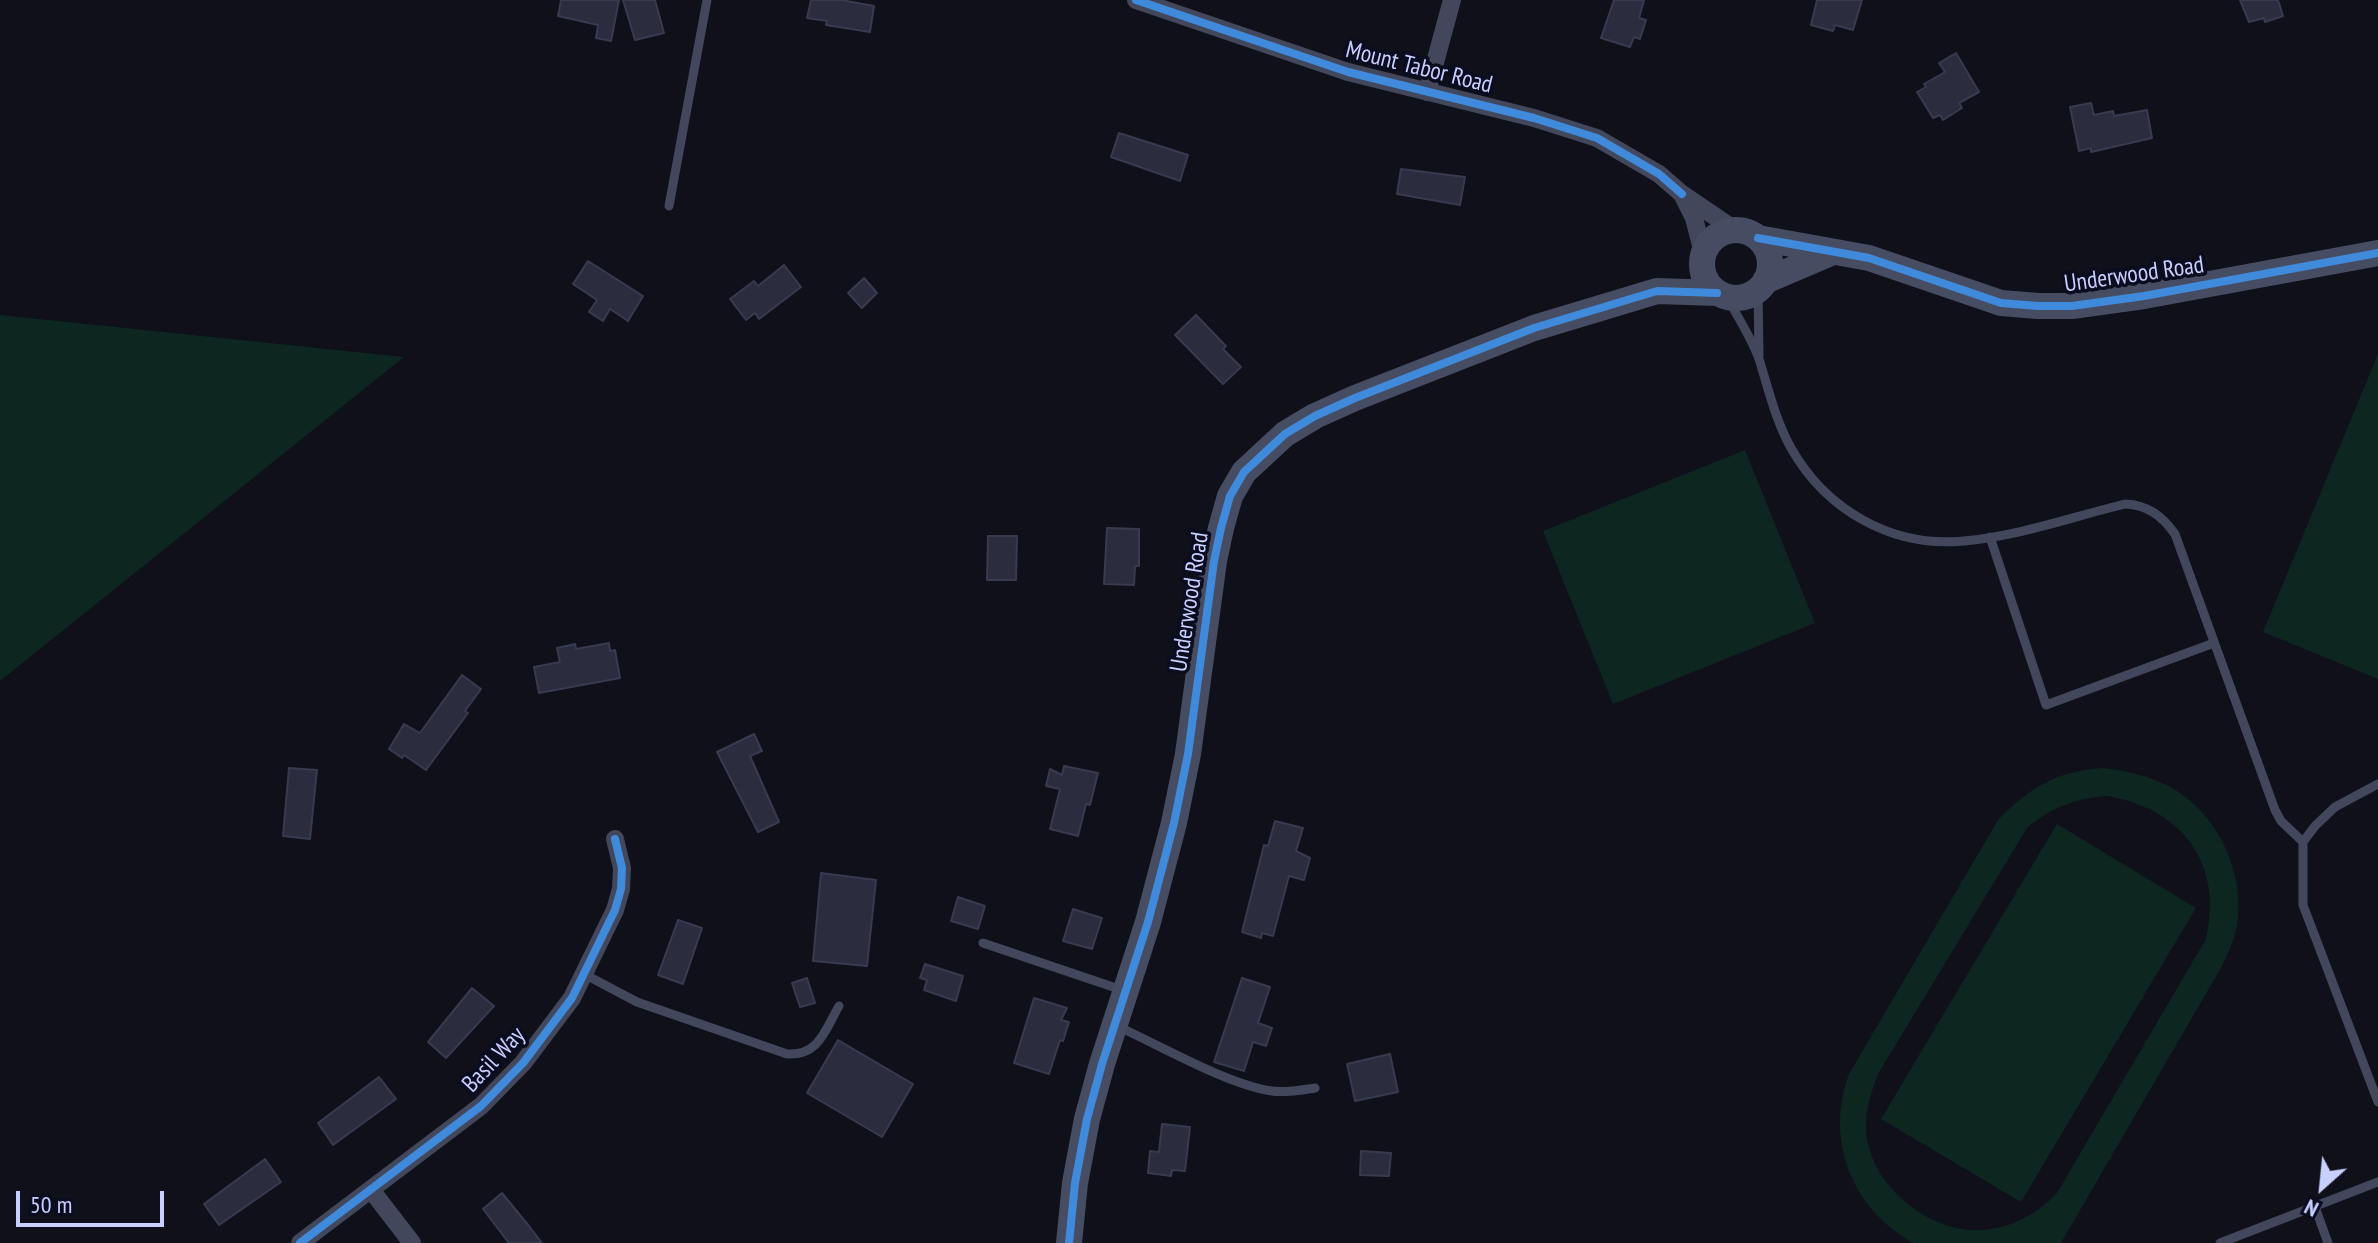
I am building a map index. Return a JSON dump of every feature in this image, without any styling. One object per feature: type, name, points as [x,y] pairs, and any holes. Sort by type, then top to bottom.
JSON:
[{"type":"street","name":"Mount Tabor Road","points":[[1136,0],[1348,72],[1534,118],[1597,138],[1659,174],[1682,194],[1747,234]]},
{"type":"street","points":[[1427,92],[1452,0]]},
{"type":"street","name":"Mount Tabor Road","points":[[1682,194],[1694,218],[1703,254]]},
{"type":"street","points":[[1762,286],[1769,270],[1770,259],[1766,247],[1747,234],[1716,236],[1703,254],[1704,276],[1722,295],[1738,298],[1833,252]]},
{"type":"street","name":"Underwood Road","points":[[1747,234],[1869,258],[2001,303],[2038,306],[2072,306],[2144,296],[2378,253]]},
{"type":"street","name":"Underwood Road","points":[[1657,291],[1703,254]]},
{"type":"street","name":"Underwood Road","points":[[1069,1243],[1075,1183],[1087,1119],[1148,922],[1186,768],[1221,528],[1230,496],[1244,472],[1285,434],[1315,416],[1534,328],[1657,291],[1722,295]]},
{"type":"street","name":"Basil Way","points":[[300,1243],[481,1106],[523,1063],[572,998],[615,910],[621,889],[622,868],[615,839]]},
{"type":"street","points":[[372,1191],[412,1243]]},
{"type":"lane","points":[[669,206],[707,0]]},
{"type":"lane","points":[[1759,359],[1762,286]]},
{"type":"lane","points":[[1722,295],[1759,359],[1772,406],[1803,468],[1853,516],[1904,537],[1947,541],[1990,537],[2125,504],[2138,505],[2167,522],[2175,534],[2275,810],[2281,821],[2303,842]]},
{"type":"lane","points":[[1990,537],[2046,705],[2214,643]]},
{"type":"lane","points":[[2378,784],[2335,807],[2303,842],[2303,905],[2378,1102]]},
{"type":"lane","points":[[983,943],[1125,991]]},
{"type":"lane","points":[[584,974],[637,1002],[787,1054],[801,1055],[811,1050],[839,1006]]},
{"type":"lane","points":[[1114,1024],[1215,1072],[1252,1085],[1272,1091],[1315,1088]]},
{"type":"lane","points":[[2220,1243],[2378,1182]]},
{"type":"lane","points":[[2315,1207],[2328,1243]]},
{"type":"green space","points":[[0,315],[404,357],[0,681]]},
{"type":"green space","points":[[2378,354],[2378,679],[2263,632]]},
{"type":"green space","points":[[1745,450],[1815,623],[1613,704],[1543,531]]},
{"type":"green space","points":[[2112,769],[2152,779],[2185,797],[2201,811],[2224,845],[2237,885],[2239,906],[2233,941],[2222,966],[2061,1243],[1914,1243],[1875,1212],[1860,1193],[1849,1171],[1842,1148],[1840,1124],[1842,1099],[1849,1074],[1998,820],[2021,798],[2045,783],[2087,770]],"holes":[[[2107,796],[2133,802],[2176,826],[2202,864],[2209,886],[2210,912],[2206,939],[2057,1193],[2021,1220],[2002,1227],[1962,1229],[1923,1215],[1891,1188],[1876,1166],[1869,1148],[1867,1114],[1878,1074],[2027,828],[2054,810],[2084,799]]]},
{"type":"green space","points":[[2057,824],[2196,908],[2021,1202],[1881,1119]]},
{"type":"building","points":[[561,0],[619,0],[611,41],[596,38],[598,25],[558,16]]},
{"type":"building","points":[[623,0],[655,0],[664,33],[635,40]]},
{"type":"building","points":[[811,0],[841,0],[874,6],[870,32],[826,25],[827,21],[807,18]]},
{"type":"building","points":[[1614,0],[1644,0],[1639,18],[1646,20],[1640,39],[1634,37],[1630,47],[1601,38]]},
{"type":"building","points":[[1817,0],[1862,0],[1853,30],[1835,25],[1833,31],[1811,25]]},
{"type":"building","points":[[2240,0],[2278,0],[2283,16],[2265,22],[2264,18],[2249,22]]},
{"type":"building","points":[[1956,53],[1979,92],[1959,103],[1962,108],[1943,120],[1940,115],[1933,118],[1917,92],[1926,87],[1924,84],[1945,72],[1939,63]]},
{"type":"building","points":[[2091,103],[2094,115],[2113,111],[2114,116],[2147,110],[2152,138],[2091,152],[2091,148],[2079,151],[2070,107]]},
{"type":"building","points":[[1119,133],[1188,155],[1180,181],[1111,157]]},
{"type":"building","points":[[1401,169],[1465,177],[1460,205],[1397,194]]},
{"type":"building","points":[[588,261],[643,296],[628,321],[610,309],[603,321],[589,312],[597,300],[573,284]]},
{"type":"building","points":[[784,265],[801,287],[759,319],[755,313],[746,320],[730,299],[754,281],[758,286]]},
{"type":"building","points":[[864,278],[877,293],[862,308],[848,293]]},
{"type":"building","points":[[1196,315],[1241,367],[1223,384],[1175,335]]},
{"type":"building","points":[[1107,528],[1139,529],[1139,566],[1135,566],[1134,585],[1104,584]]},
{"type":"building","points":[[988,536],[1017,536],[1016,580],[987,580]]},
{"type":"building","points":[[609,643],[610,651],[615,650],[620,678],[539,693],[534,667],[560,662],[557,648],[575,644],[576,649]]},
{"type":"building","points":[[462,675],[481,689],[465,711],[468,713],[426,770],[389,749],[404,724],[420,733]]},
{"type":"building","points":[[754,734],[762,751],[750,756],[779,822],[758,832],[717,752]]},
{"type":"building","points":[[1064,766],[1098,773],[1078,836],[1050,829],[1060,789],[1046,786],[1050,769],[1062,775]]},
{"type":"building","points":[[289,768],[317,770],[310,839],[283,836]]},
{"type":"building","points":[[1275,821],[1303,828],[1296,851],[1310,858],[1304,880],[1289,876],[1273,936],[1262,933],[1261,938],[1242,932],[1264,845],[1268,846]]},
{"type":"building","points":[[821,873],[876,880],[867,966],[813,961]]},
{"type":"building","points":[[958,897],[985,906],[978,929],[951,921]]},
{"type":"building","points":[[1073,909],[1102,918],[1092,949],[1063,941]]},
{"type":"building","points":[[678,920],[702,928],[683,984],[658,975]]},
{"type":"building","points":[[925,964],[963,976],[956,1001],[924,990],[927,980],[920,978]]},
{"type":"building","points":[[807,978],[815,1003],[800,1007],[792,983]]},
{"type":"building","points":[[1242,978],[1270,987],[1258,1023],[1272,1028],[1266,1046],[1253,1042],[1244,1071],[1214,1062]]},
{"type":"building","points":[[472,988],[494,1006],[446,1058],[428,1042]]},
{"type":"building","points":[[1034,998],[1067,1008],[1061,1020],[1069,1022],[1049,1074],[1014,1063]]},
{"type":"building","points":[[838,1040],[913,1084],[882,1137],[807,1093]]},
{"type":"building","points":[[1390,1054],[1398,1092],[1355,1101],[1347,1064]]},
{"type":"building","points":[[379,1077],[396,1099],[333,1145],[318,1123]]},
{"type":"building","points":[[1162,1124],[1190,1127],[1185,1171],[1172,1170],[1171,1176],[1148,1173],[1150,1151],[1159,1152]]},
{"type":"building","points":[[1361,1151],[1391,1153],[1389,1176],[1360,1175]]},
{"type":"building","points":[[265,1159],[281,1182],[219,1225],[204,1204]]},
{"type":"building","points":[[502,1193],[542,1243],[509,1243],[483,1209]]},
{"type":"cycle path","points":[[1136,0],[1348,72],[1534,118],[1597,138],[1659,174],[1682,194]]},
{"type":"cycle path","points":[[1758,238],[1869,258],[2001,303],[2038,306],[2072,306],[2144,296],[2378,253]]},
{"type":"cycle path","points":[[1069,1243],[1075,1183],[1087,1119],[1148,922],[1174,823],[1188,754],[1221,528],[1230,496],[1244,472],[1285,434],[1315,416],[1534,328],[1657,291],[1717,293]]},
{"type":"cycle path","points":[[300,1243],[481,1106],[523,1063],[572,998],[615,910],[621,889],[622,868],[615,839]]}]
